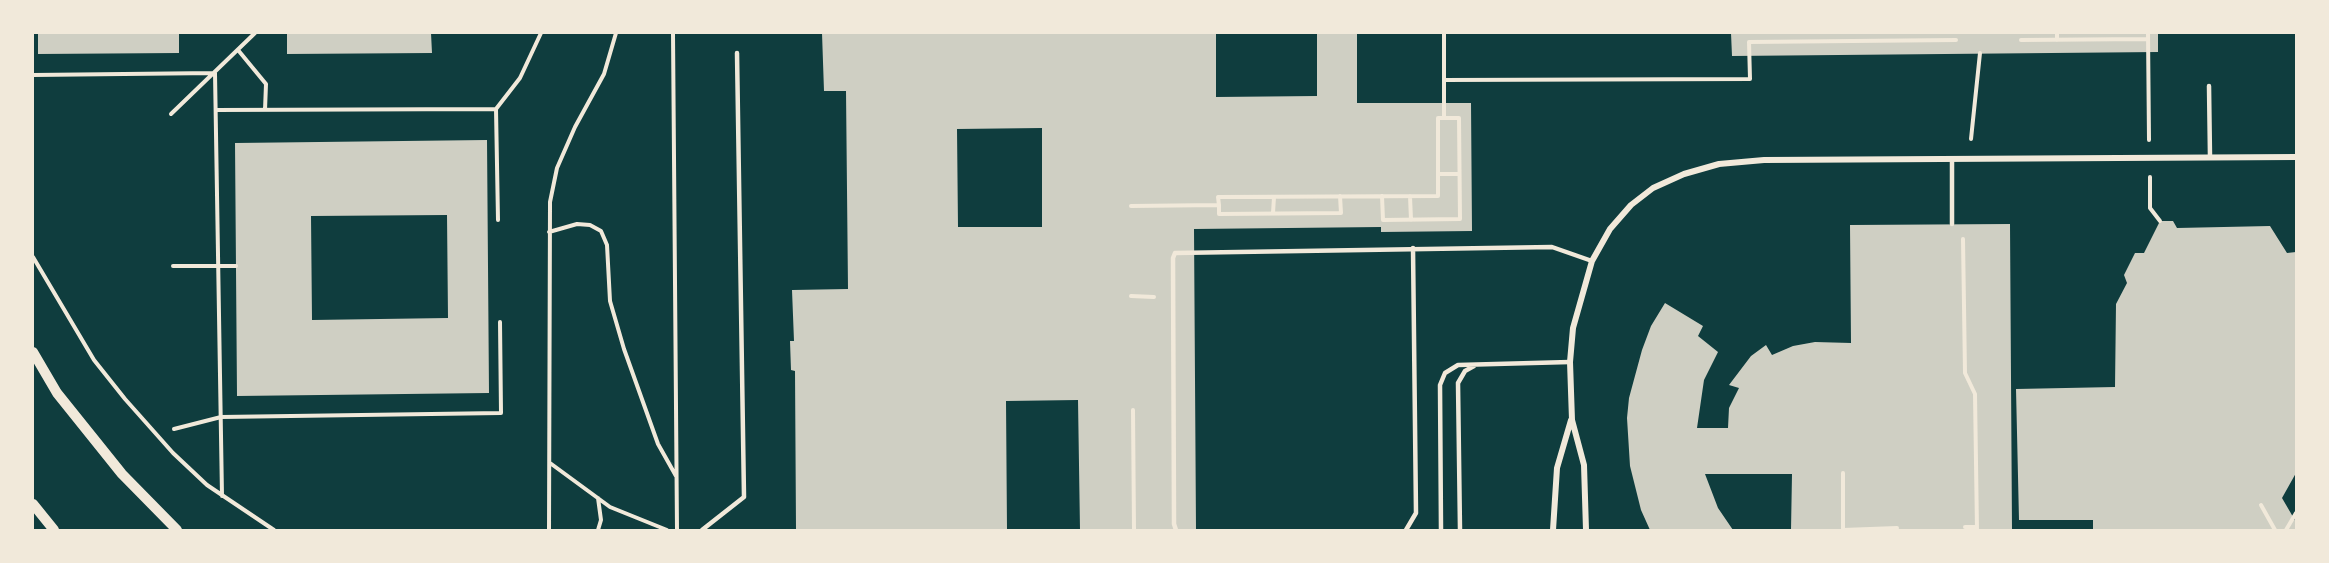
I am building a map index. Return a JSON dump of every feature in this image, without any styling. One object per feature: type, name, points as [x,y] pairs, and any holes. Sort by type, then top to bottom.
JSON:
[{"type":"street","points":[[1586,530],[1584,465],[1572,420],[1570,362],[1573,328],[1592,261],[1610,229],[1631,205],[1653,188],[1684,174],[1719,164],[1764,160],[2296,157]]},
{"type":"street","points":[[33,352],[57,393],[115,465],[177,530]]},
{"type":"street","points":[[1553,530],[1557,468],[1572,420]]},
{"type":"street","points":[[33,504],[54,530]]},
{"type":"lane","points":[[702,530],[744,497],[737,53]]},
{"type":"lane","points":[[2209,86],[2210,157]]},
{"type":"lane","points":[[1952,159],[1952,224]]},
{"type":"lane","points":[[1176,530],[1174,524],[1173,258],[1175,253],[1552,247],[1592,261]]},
{"type":"lane","points":[[1406,530],[1416,513],[1413,248]]},
{"type":"lane","points":[[1441,530],[1440,386],[1446,373],[1458,365],[1570,362]]},
{"type":"lane","points":[[1460,530],[1458,383],[1465,371],[1477,364]]},
{"type":"path","points":[[171,114],[255,33]]},
{"type":"path","points":[[498,220],[496,109],[520,78],[541,33]]},
{"type":"path","points":[[549,529],[550,202],[557,168],[575,127],[604,74],[616,33]]},
{"type":"path","points":[[673,33],[677,530]]},
{"type":"path","points":[[1444,33],[1444,118]]},
{"type":"path","points":[[2057,33],[2057,40]]},
{"type":"path","points":[[2148,33],[2150,152]]},
{"type":"path","points":[[2021,40],[2148,39]]},
{"type":"path","points":[[1444,80],[1750,79],[1749,42],[1956,40]]},
{"type":"path","points":[[238,50],[266,84],[266,110]]},
{"type":"path","points":[[33,75],[215,73]]},
{"type":"path","points":[[215,73],[222,496]]},
{"type":"path","points":[[216,110],[496,109]]},
{"type":"path","points":[[1340,196],[1341,213],[1219,214],[1218,197],[1274,196],[1340,196],[1382,196],[1410,196],[1438,196],[1438,118],[1460,118],[1460,219],[1383,220],[1382,196]]},
{"type":"path","points":[[1438,174],[1459,174]]},
{"type":"path","points":[[2150,174],[2150,208],[2160,221]]},
{"type":"path","points":[[1273,213],[1274,196]]},
{"type":"path","points":[[1410,196],[1410,220]]},
{"type":"path","points":[[1131,206],[1219,205]]},
{"type":"path","points":[[549,232],[577,224],[590,225],[601,231],[607,245],[610,301],[624,349],[658,444],[677,478]]},
{"type":"path","points":[[1963,242],[1965,373],[1974,394],[1977,528],[1965,527]]},
{"type":"path","points":[[33,257],[54,296],[100,368],[173,453],[222,496],[274,530]]},
{"type":"path","points":[[173,266],[236,266]]},
{"type":"path","points":[[174,429],[221,417],[501,413],[500,322]]},
{"type":"path","points":[[1132,410],[1134,530]]},
{"type":"path","points":[[550,463],[610,507],[667,530]]},
{"type":"path","points":[[1843,473],[1843,530],[1897,528]]},
{"type":"path","points":[[598,497],[601,520],[598,530]]},
{"type":"path","points":[[2260,505],[2275,530]]},
{"type":"path","points":[[2286,530],[2296,513]]},
{"type":"building","points":[[38,33],[179,33],[179,53],[38,54]]},
{"type":"building","points":[[287,33],[431,33],[432,53],[287,54]]},
{"type":"building","points":[[822,33],[1216,33],[1216,97],[1317,96],[1317,33],[1357,33],[1357,103],[1471,103],[1472,231],[1381,232],[1381,227],[1194,229],[1196,530],[1080,530],[1078,400],[1006,401],[1007,530],[796,530],[795,371],[791,370],[790,341],[794,341],[792,290],[848,289],[846,91],[824,91]],"holes":[[[1042,128],[1042,227],[958,227],[957,129]]]},
{"type":"building","points":[[1731,33],[2158,33],[2158,52],[1732,56]]},
{"type":"building","points":[[487,140],[489,393],[237,396],[235,143]],"holes":[[[447,215],[448,318],[312,320],[311,216]]]},
{"type":"building","points":[[2160,221],[2173,221],[2177,228],[2270,226],[2287,253],[2296,252],[2296,473],[2282,498],[2296,522],[2296,530],[2093,530],[2093,520],[2019,520],[2016,389],[2115,387],[2116,304],[2127,283],[2124,275],[2135,253],[2144,253]]},
{"type":"building","points":[[2010,224],[2012,530],[1791,530],[1792,474],[1705,474],[1718,508],[1733,530],[1650,530],[1641,510],[1630,466],[1627,418],[1629,398],[1642,350],[1651,326],[1665,303],[1703,326],[1698,336],[1718,352],[1704,380],[1697,428],[1728,428],[1729,408],[1739,388],[1729,385],[1751,356],[1766,345],[1772,355],[1793,346],[1815,342],[1851,343],[1850,225]]}]
